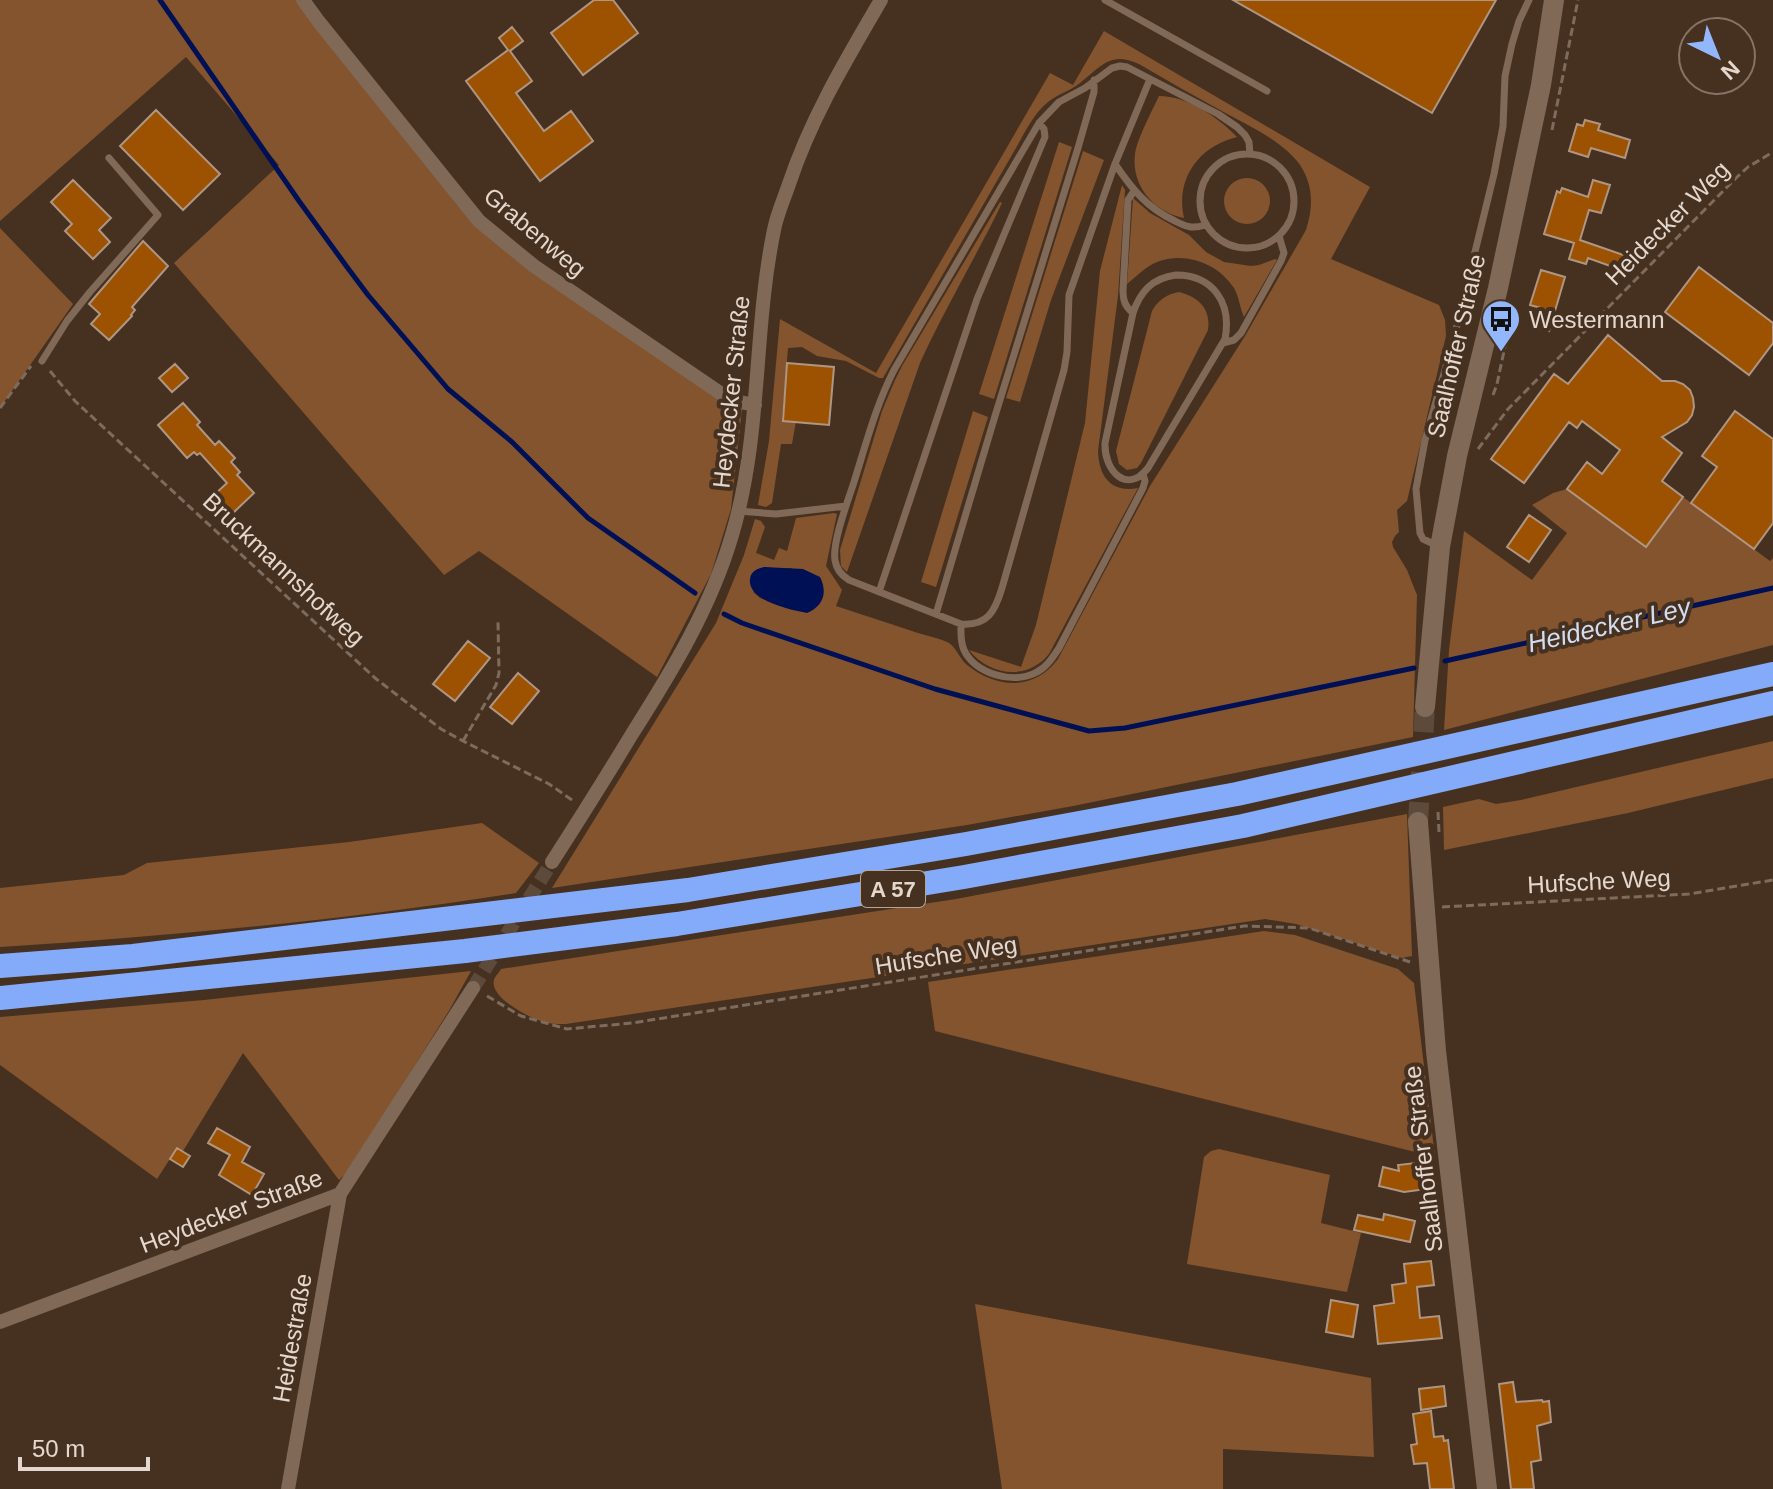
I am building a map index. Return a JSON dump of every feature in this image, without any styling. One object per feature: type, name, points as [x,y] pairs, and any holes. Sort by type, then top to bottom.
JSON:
[{"type":"highway","name":"A 57","points":[[0,966],[133,956],[688,890],[966,844],[1237,794],[1773,674]]},
{"type":"highway","name":"A 57","points":[[0,998],[465,951],[677,924],[964,877],[1243,826],[1773,703]]},
{"type":"street","name":"Grabenweg","points":[[303,0],[479,221],[534,266],[655,350],[723,395],[755,405]]},
{"type":"street","name":"Heydecker Straße","points":[[552,862],[665,682],[698,620],[723,563],[745,489],[750,460],[763,298],[775,226],[807,135],[830,87],[881,0]]},
{"type":"street","name":"Saalhoffer Straße","points":[[1425,707],[1440,547],[1457,456],[1505,257],[1541,85],[1554,0]]},
{"type":"street","name":"Saalhoffer Straße","points":[[1418,822],[1436,1051],[1487,1489]]},
{"type":"street","name":"Heydecker Straße","points":[[0,1322],[340,1194],[473,988]]},
{"type":"street","name":"Heidestraße","points":[[288,1489],[340,1194]]},
{"type":"lane","points":[[1105,0],[1267,91]]},
{"type":"lane","points":[[1440,547],[1423,539],[1420,533],[1416,489],[1428,427],[1453,342],[1494,174],[1503,126],[1505,76],[1510,53],[1529,0]]},
{"type":"lane","points":[[1150,79],[1115,164],[1069,295],[1064,370],[997,602],[991,613],[973,625],[961,624],[843,576],[836,565],[835,550],[846,506],[888,381],[1039,123],[1059,102],[1112,68],[1127,67],[1198,103],[1237,127],[1249,142],[1250,154]]},
{"type":"lane","points":[[936,614],[1082,134],[1094,92],[1094,80]]},
{"type":"lane","points":[[879,592],[977,299],[1045,137],[1039,123]]},
{"type":"lane","points":[[1250,154],[1261,156],[1280,167],[1292,186],[1294,198],[1290,221],[1279,236],[1266,245],[1242,249],[1212,234],[1205,225],[1199,202],[1204,180],[1211,170],[1228,158],[1250,154]]},
{"type":"lane","points":[[42,361],[82,301],[158,215],[109,158]]},
{"type":"lane","points":[[1115,164],[1149,206],[1183,225],[1197,228],[1205,225]]},
{"type":"lane","points":[[1133,313],[1126,307],[1123,290],[1128,200],[1134,191]]},
{"type":"lane","points":[[1223,343],[1234,340],[1241,333],[1281,261],[1284,253],[1279,236]]},
{"type":"lane","points":[[1176,275],[1194,277],[1211,287],[1222,301],[1228,319],[1223,343],[1143,474],[1129,479],[1116,475],[1105,455],[1105,443],[1133,313],[1141,294],[1157,280],[1176,275]]},
{"type":"lane","points":[[961,624],[963,648],[968,657],[982,668],[1000,676],[1020,678],[1038,672],[1053,657],[1066,635],[1143,488],[1143,474]]},
{"type":"lane","points":[[738,511],[776,514],[846,506]]},
{"type":"path","name":"Heidecker Weg","points":[[1457,456],[1477,452],[1508,409],[1737,177],[1773,152]]},
{"type":"path","points":[[0,408],[38,356],[42,361]]},
{"type":"path","name":"Bruckmannshofweg","points":[[42,361],[75,401],[375,678],[441,729],[549,784],[585,809]]},
{"type":"path","points":[[463,741],[496,685],[499,673],[498,622]]},
{"type":"path","name":"Hufsche Weg","points":[[1426,908],[1689,894],[1773,880]]},
{"type":"path","name":"Hufsche Weg","points":[[473,988],[521,1016],[567,1029],[632,1023],[1244,926],[1309,928],[1429,968]]},
{"type":"shaded area","points":[[0,0],[303,0],[445,180],[534,266],[743,400],[731,509],[711,574],[657,677],[479,551],[444,575],[174,263],[279,165],[186,57],[0,221]]},
{"type":"shaded area","points":[[1104,31],[1370,187],[1331,259],[1439,305],[1445,320],[1446,336],[1407,501],[1397,510],[1399,532],[1392,542],[1417,595],[1413,737],[967,825],[552,888],[716,623],[755,519],[765,527],[756,553],[774,560],[779,548],[787,551],[796,518],[837,514],[826,566],[842,590],[836,606],[947,642],[967,665],[990,679],[1015,683],[1027,681],[1038,677],[1058,659],[1150,486],[1245,336],[1306,230],[1310,214],[1311,197],[1305,173],[1284,148],[1139,64],[1121,59],[1107,62],[1038,112],[883,378],[846,361],[817,356],[802,347],[788,348],[782,421],[796,421],[792,444],[781,444],[772,503],[766,507],[758,505],[769,441],[780,319],[876,373],[1050,73],[1073,85]],"holes":[[[764,567],[792,568],[793,610],[760,598],[753,592]]]},
{"type":"shaded area","points":[[1159,96],[1201,109],[1237,137],[1211,148],[1193,166],[1183,190],[1184,218],[1154,204],[1137,177],[1136,148]]},
{"type":"shaded area","points":[[1059,142],[1072,147],[994,399],[979,394]]},
{"type":"shaded area","points":[[1083,151],[1104,160],[1051,300],[1020,402],[1006,398]]},
{"type":"shaded area","points":[[1247,178],[1263,185],[1270,201],[1263,217],[1247,224],[1231,217],[1224,201],[1231,185]]},
{"type":"shaded area","points":[[1122,185],[1125,190],[1118,296],[1098,451],[1101,468],[1108,481],[1120,488],[1138,488],[1049,654],[1030,668],[1009,672],[998,670],[969,650],[1021,667],[1036,625],[1085,423],[1100,271]]},
{"type":"shaded area","points":[[1133,198],[1150,213],[1189,235],[1206,252],[1224,262],[1251,266],[1277,260],[1244,317],[1236,291],[1227,279],[1200,262],[1178,258],[1157,262],[1127,284]]},
{"type":"shaded area","points":[[1000,202],[920,363],[847,572],[841,566],[840,550],[882,411],[902,366]]},
{"type":"shaded area","points":[[0,228],[73,304],[0,408]]},
{"type":"shaded area","points":[[1179,292],[1202,305],[1208,316],[1208,330],[1141,463],[1137,468],[1127,470],[1119,464],[1116,451],[1152,311],[1163,298]]},
{"type":"shaded area","points":[[973,411],[988,417],[936,587],[921,582]]},
{"type":"shaded area","points":[[1567,489],[1646,547],[1683,497],[1770,561],[1773,558],[1773,645],[1444,730],[1449,650],[1464,531],[1532,580],[1567,533],[1532,505]]},
{"type":"shaded area","points":[[764,567],[803,569],[820,577],[824,594],[820,603],[807,613],[762,599],[751,587],[750,579],[753,572]]},
{"type":"shaded area","points":[[1773,741],[1773,778],[1628,813],[1444,850],[1443,807],[1479,799],[1496,804],[1521,800]]},
{"type":"shaded area","points":[[1407,814],[1412,956],[1402,958],[1296,924],[1265,919],[566,1024],[532,1018],[505,1001],[494,987],[501,969],[956,899]]},
{"type":"shaded area","points":[[482,823],[539,863],[516,893],[258,926],[0,947],[0,888],[124,875],[147,863],[349,842]]},
{"type":"shaded area","points":[[1264,931],[1295,935],[1398,969],[1414,983],[1435,1157],[935,1031],[928,982]]},
{"type":"shaded area","points":[[471,971],[350,1169],[339,1180],[243,1053],[183,1151],[177,1148],[157,1179],[0,1065],[0,1017],[204,1000]]},
{"type":"shaded area","points":[[1219,1149],[1330,1175],[1321,1223],[1361,1233],[1347,1292],[1187,1264],[1204,1157]]},
{"type":"shaded area","points":[[975,1304],[1371,1378],[1374,1457],[1223,1449],[1223,1489],[1002,1489]]},
{"type":"building","points":[[594,0],[613,0],[638,33],[583,75],[551,33]]},
{"type":"building","points":[[1233,0],[1496,0],[1432,113]]},
{"type":"building","points":[[512,27],[523,41],[510,51],[532,81],[516,93],[544,131],[571,111],[593,141],[540,181],[466,81],[508,50],[499,38]]},
{"type":"building","points":[[156,110],[220,174],[183,210],[120,146]]},
{"type":"building","points":[[1585,120],[1600,124],[1598,130],[1630,140],[1625,158],[1591,148],[1588,157],[1569,151],[1577,124],[1583,126]]},
{"type":"building","points":[[73,180],[111,218],[99,230],[110,242],[93,259],[65,231],[72,224],[51,202]]},
{"type":"building","points":[[1593,180],[1610,185],[1601,213],[1589,210],[1580,240],[1632,258],[1627,272],[1588,258],[1586,264],[1569,259],[1574,243],[1544,234],[1557,191],[1560,193],[1562,188],[1588,197]]},
{"type":"building","points":[[143,241],[168,266],[132,307],[135,310],[132,316],[109,340],[91,324],[100,314],[89,304]]},
{"type":"building","points":[[1699,267],[1773,323],[1773,343],[1749,375],[1665,312]]},
{"type":"building","points":[[1541,270],[1565,277],[1549,331],[1536,328],[1541,308],[1530,305]]},
{"type":"building","points":[[1608,335],[1662,381],[1683,384],[1693,398],[1692,415],[1687,422],[1662,437],[1682,453],[1662,481],[1683,497],[1646,547],[1567,489],[1587,462],[1602,474],[1620,450],[1582,421],[1577,428],[1569,422],[1524,483],[1491,459],[1554,374],[1568,384]]},
{"type":"building","points":[[787,363],[834,367],[829,425],[783,421]]},
{"type":"building","points":[[175,364],[188,378],[172,392],[159,378]]},
{"type":"building","points":[[183,403],[215,445],[219,441],[235,458],[231,462],[240,472],[237,475],[254,493],[232,514],[214,495],[227,483],[200,453],[197,455],[194,452],[187,458],[158,425]]},
{"type":"building","points":[[1735,411],[1773,439],[1773,523],[1754,549],[1691,503],[1717,467],[1702,456]]},
{"type":"building","points":[[1529,515],[1551,530],[1529,562],[1507,547]]},
{"type":"building","points":[[468,641],[490,658],[455,701],[433,684]]},
{"type":"building","points":[[518,673],[539,691],[512,724],[490,707]]},
{"type":"building","points":[[217,1128],[250,1147],[242,1162],[264,1174],[252,1195],[219,1175],[230,1155],[208,1143]]},
{"type":"building","points":[[177,1148],[190,1156],[183,1167],[170,1159]]},
{"type":"building","points":[[1424,1162],[1427,1189],[1404,1192],[1379,1186],[1383,1167],[1399,1171],[1398,1165]]},
{"type":"building","points":[[1384,1214],[1415,1221],[1410,1242],[1354,1230],[1358,1215],[1383,1220]]},
{"type":"building","points":[[1431,1261],[1434,1285],[1417,1287],[1420,1318],[1439,1316],[1442,1338],[1378,1344],[1374,1306],[1394,1303],[1392,1285],[1406,1283],[1404,1264]]},
{"type":"building","points":[[1331,1300],[1358,1305],[1353,1337],[1326,1332]]},
{"type":"building","points":[[1513,1382],[1516,1402],[1549,1401],[1551,1422],[1537,1426],[1541,1460],[1531,1462],[1534,1489],[1511,1489],[1499,1384]]},
{"type":"building","points":[[1444,1386],[1446,1406],[1421,1410],[1419,1389]]},
{"type":"building","points":[[1431,1411],[1434,1437],[1443,1436],[1444,1441],[1448,1440],[1454,1489],[1430,1489],[1427,1463],[1414,1464],[1411,1445],[1417,1444],[1413,1414]]},
{"type":"waterway","points":[[160,0],[347,267],[448,389],[512,442],[588,518],[695,593]]},
{"type":"waterway","name":"Heidecker Ley","points":[[1445,661],[1773,588]]},
{"type":"waterway","points":[[724,614],[742,623],[935,689],[1089,731],[1125,728],[1414,668]]},
{"type":"tunnel","points":[[1418,822],[1425,707]]},
{"type":"tunnel","points":[[473,988],[552,862]]},
{"type":"place","name":"Westermann","points":[[1501,353]]}]
